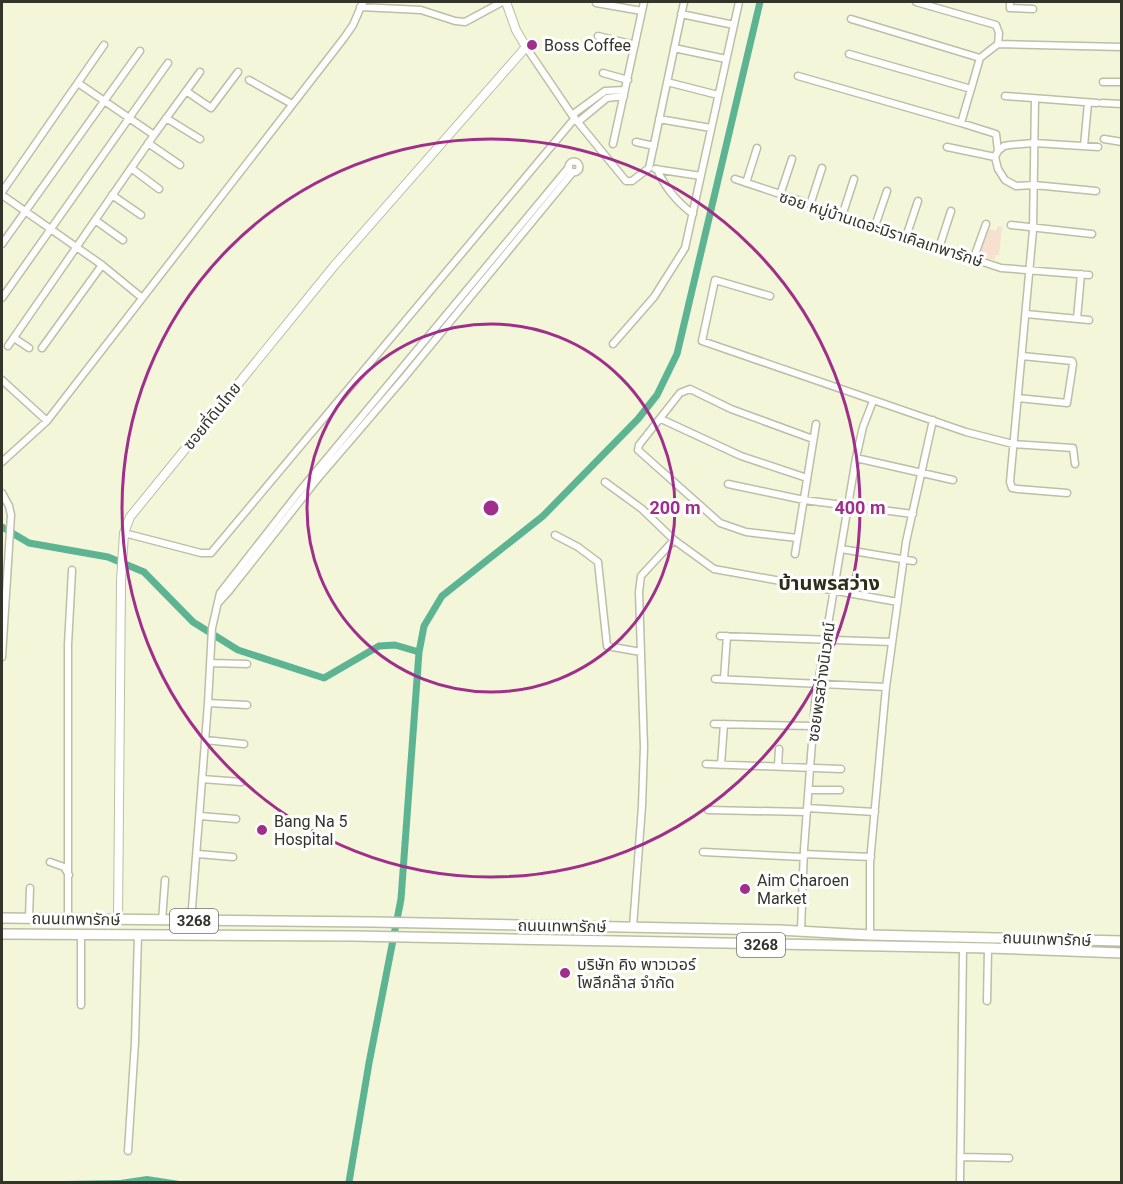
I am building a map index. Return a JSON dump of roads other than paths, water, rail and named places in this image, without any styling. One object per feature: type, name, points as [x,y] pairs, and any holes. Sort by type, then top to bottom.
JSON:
[{"type":"main road","name":"ถนนเทพารักษ์","points":[[2,918],[801,930],[870,935],[1122,941]]},
{"type":"main road","name":"ถนนเทพารักษ์","points":[[2,934],[387,937],[988,948],[1122,953]]},
{"type":"street","points":[[2,462],[47,421],[344,38],[353,25],[362,4],[421,10],[465,22],[504,2],[526,47],[575,119],[626,181],[632,181],[649,168],[684,2]]},
{"type":"street","points":[[613,144],[644,2]]},
{"type":"street","points":[[613,344],[654,297],[685,248],[739,2]]},
{"type":"street","points":[[916,2],[996,25],[999,33],[998,44]]},
{"type":"street","points":[[1010,2],[1010,8],[1034,9]]},
{"type":"street","points":[[596,3],[642,11]]},
{"type":"street","points":[[681,14],[734,25]]},
{"type":"street","points":[[851,19],[980,58]]},
{"type":"street","points":[[598,36],[635,45]]},
{"type":"street","points":[[961,123],[980,58],[998,44],[1122,46]]},
{"type":"street","points":[[104,45],[2,193],[24,212],[102,265],[141,297]]},
{"type":"street","name":"ซอยที่ดินไทย","points":[[118,920],[124,533],[130,517],[316,287],[420,165],[526,47]]},
{"type":"street","points":[[675,48],[726,59]]},
{"type":"street","points":[[2,244],[140,51]]},
{"type":"street","points":[[849,54],[972,89]]},
{"type":"street","points":[[2,298],[168,63]]},
{"type":"street","points":[[8,346],[148,142],[200,72]]},
{"type":"street","points":[[186,91],[211,108],[238,72]]},
{"type":"street","points":[[603,73],[628,80]]},
{"type":"street","points":[[798,76],[996,134],[998,169],[1005,180],[1016,186],[1034,185],[1096,191]]},
{"type":"street","points":[[249,80],[292,104]]},
{"type":"street","points":[[668,82],[718,95]]},
{"type":"street","points":[[1103,82],[1122,82]]},
{"type":"street","points":[[78,83],[154,135]]},
{"type":"street","points":[[124,533],[201,553],[211,553],[575,119],[609,90],[625,93]]},
{"type":"street","points":[[1005,96],[1122,104]]},
{"type":"street","points":[[1035,99],[1033,228],[1010,482],[1012,488],[1067,493]]},
{"type":"street","points":[[1084,146],[1088,103]]},
{"type":"street","points":[[166,118],[200,138]]},
{"type":"street","points":[[659,119],[711,128]]},
{"type":"street","points":[[1104,139],[1122,142]]},
{"type":"street","points":[[148,142],[180,165]]},
{"type":"street","points":[[636,142],[654,146]]},
{"type":"street","points":[[996,154],[1004,146],[1034,143],[1098,147]]},
{"type":"street","points":[[947,147],[996,154]]},
{"type":"street","points":[[746,183],[757,148]]},
{"type":"street","points":[[780,195],[792,159]]},
{"type":"street","points":[[131,168],[159,189]]},
{"type":"street","points":[[649,168],[701,176]]},
{"type":"street","points":[[810,205],[822,168]]},
{"type":"street","points":[[191,921],[198,854],[212,628],[218,602],[230,591],[253,556],[332,458],[571,169]]},
{"type":"street","points":[[657,169],[661,179],[679,204],[693,214]]},
{"type":"street","name":"ซอย หมู่บ้านเดอะมิราเคิลเทพารักษ์","points":[[735,179],[1001,268],[1089,275]]},
{"type":"street","points":[[842,216],[854,179]]},
{"type":"street","points":[[875,226],[887,191]]},
{"type":"street","points":[[112,195],[141,215]]},
{"type":"street","points":[[906,237],[918,201]]},
{"type":"street","points":[[939,248],[951,211]]},
{"type":"street","points":[[95,220],[123,240]]},
{"type":"street","points":[[973,260],[986,224]]},
{"type":"street","points":[[1011,225],[1092,234]]},
{"type":"street","points":[[42,348],[102,265]]},
{"type":"street","points":[[1077,319],[1081,274]]},
{"type":"street","points":[[770,296],[716,280],[702,341],[966,432],[1013,444],[1073,448],[1076,464]]},
{"type":"street","points":[[1026,314],[1089,320]]},
{"type":"street","points":[[14,338],[29,348]]},
{"type":"street","points":[[1018,398],[1066,403],[1073,364],[1072,361],[1022,356]]},
{"type":"street","points":[[2,381],[47,421]]},
{"type":"street","points":[[797,538],[746,532],[720,523],[638,450],[639,445],[680,393],[690,389],[731,409],[813,439]]},
{"type":"street","name":"ซอยพรสว่างนิเวศน์","points":[[801,930],[808,790],[818,683],[856,458],[863,427],[873,401]]},
{"type":"street","points":[[661,419],[741,456],[807,478]]},
{"type":"street","points":[[870,935],[871,856],[886,687],[904,559],[933,420]]},
{"type":"street","points":[[795,554],[816,424]]},
{"type":"street","points":[[856,458],[953,480]]},
{"type":"street","points":[[605,482],[642,509],[674,540],[714,569],[898,602]]},
{"type":"street","points":[[728,483],[804,500],[913,514]]},
{"type":"street","points":[[2,493],[9,506],[10,521],[2,622],[2,657]]},
{"type":"street","points":[[555,535],[578,547],[598,562],[607,646],[641,652]]},
{"type":"street","points":[[633,927],[644,747],[639,592],[641,576],[674,540]]},
{"type":"street","points":[[841,549],[913,561]]},
{"type":"street","points":[[68,920],[68,645],[72,570]]},
{"type":"street","points":[[724,679],[723,636],[892,642]]},
{"type":"street","points":[[211,663],[248,664]]},
{"type":"street","points":[[715,679],[886,687]]},
{"type":"street","points":[[208,703],[247,705]]},
{"type":"street","points":[[714,724],[813,726]]},
{"type":"street","points":[[721,765],[724,724]]},
{"type":"street","points":[[206,740],[244,744]]},
{"type":"street","points":[[778,766],[779,749]]},
{"type":"street","points":[[706,764],[810,766],[841,769]]},
{"type":"street","points":[[202,779],[241,782]]},
{"type":"street","points":[[808,790],[840,790]]},
{"type":"street","points":[[708,810],[874,812]]},
{"type":"street","points":[[200,816],[236,819]]},
{"type":"street","points":[[702,852],[871,856]]},
{"type":"street","points":[[198,854],[233,857]]},
{"type":"street","points":[[50,862],[64,867],[69,875]]},
{"type":"street","points":[[162,921],[165,880]]},
{"type":"street","points":[[29,918],[30,888]]},
{"type":"street","points":[[81,935],[81,1005]]},
{"type":"street","points":[[128,1151],[135,1042],[138,935]]},
{"type":"street","points":[[960,1182],[963,948]]},
{"type":"street","points":[[987,1001],[988,948]]},
{"type":"street","points":[[960,1157],[1009,1158]]},
{"type":"waterway","points":[[349,1182],[369,1063],[401,899],[419,652],[424,626],[442,596],[543,516],[638,419],[657,395],[677,354],[760,2]]},
{"type":"waterway","points":[[2,527],[29,543],[108,557],[144,572],[193,622],[238,650],[324,678],[379,646],[395,645],[419,652]]},
{"type":"place","name":"Boss Coffee","points":[[532,45]]},
{"type":"place","name":"Bang Na 5 Hospital","points":[[262,830]]},
{"type":"place","name":"Aim Charoen Market","points":[[745,889]]},
{"type":"place","name":"บริษัท คิง พาวเวอร์ โพลีกล๊าส จำกัด","points":[[565,973]]},
{"type":"district","name":"บ้านพรสว่าง","points":[[829,583]]}]
